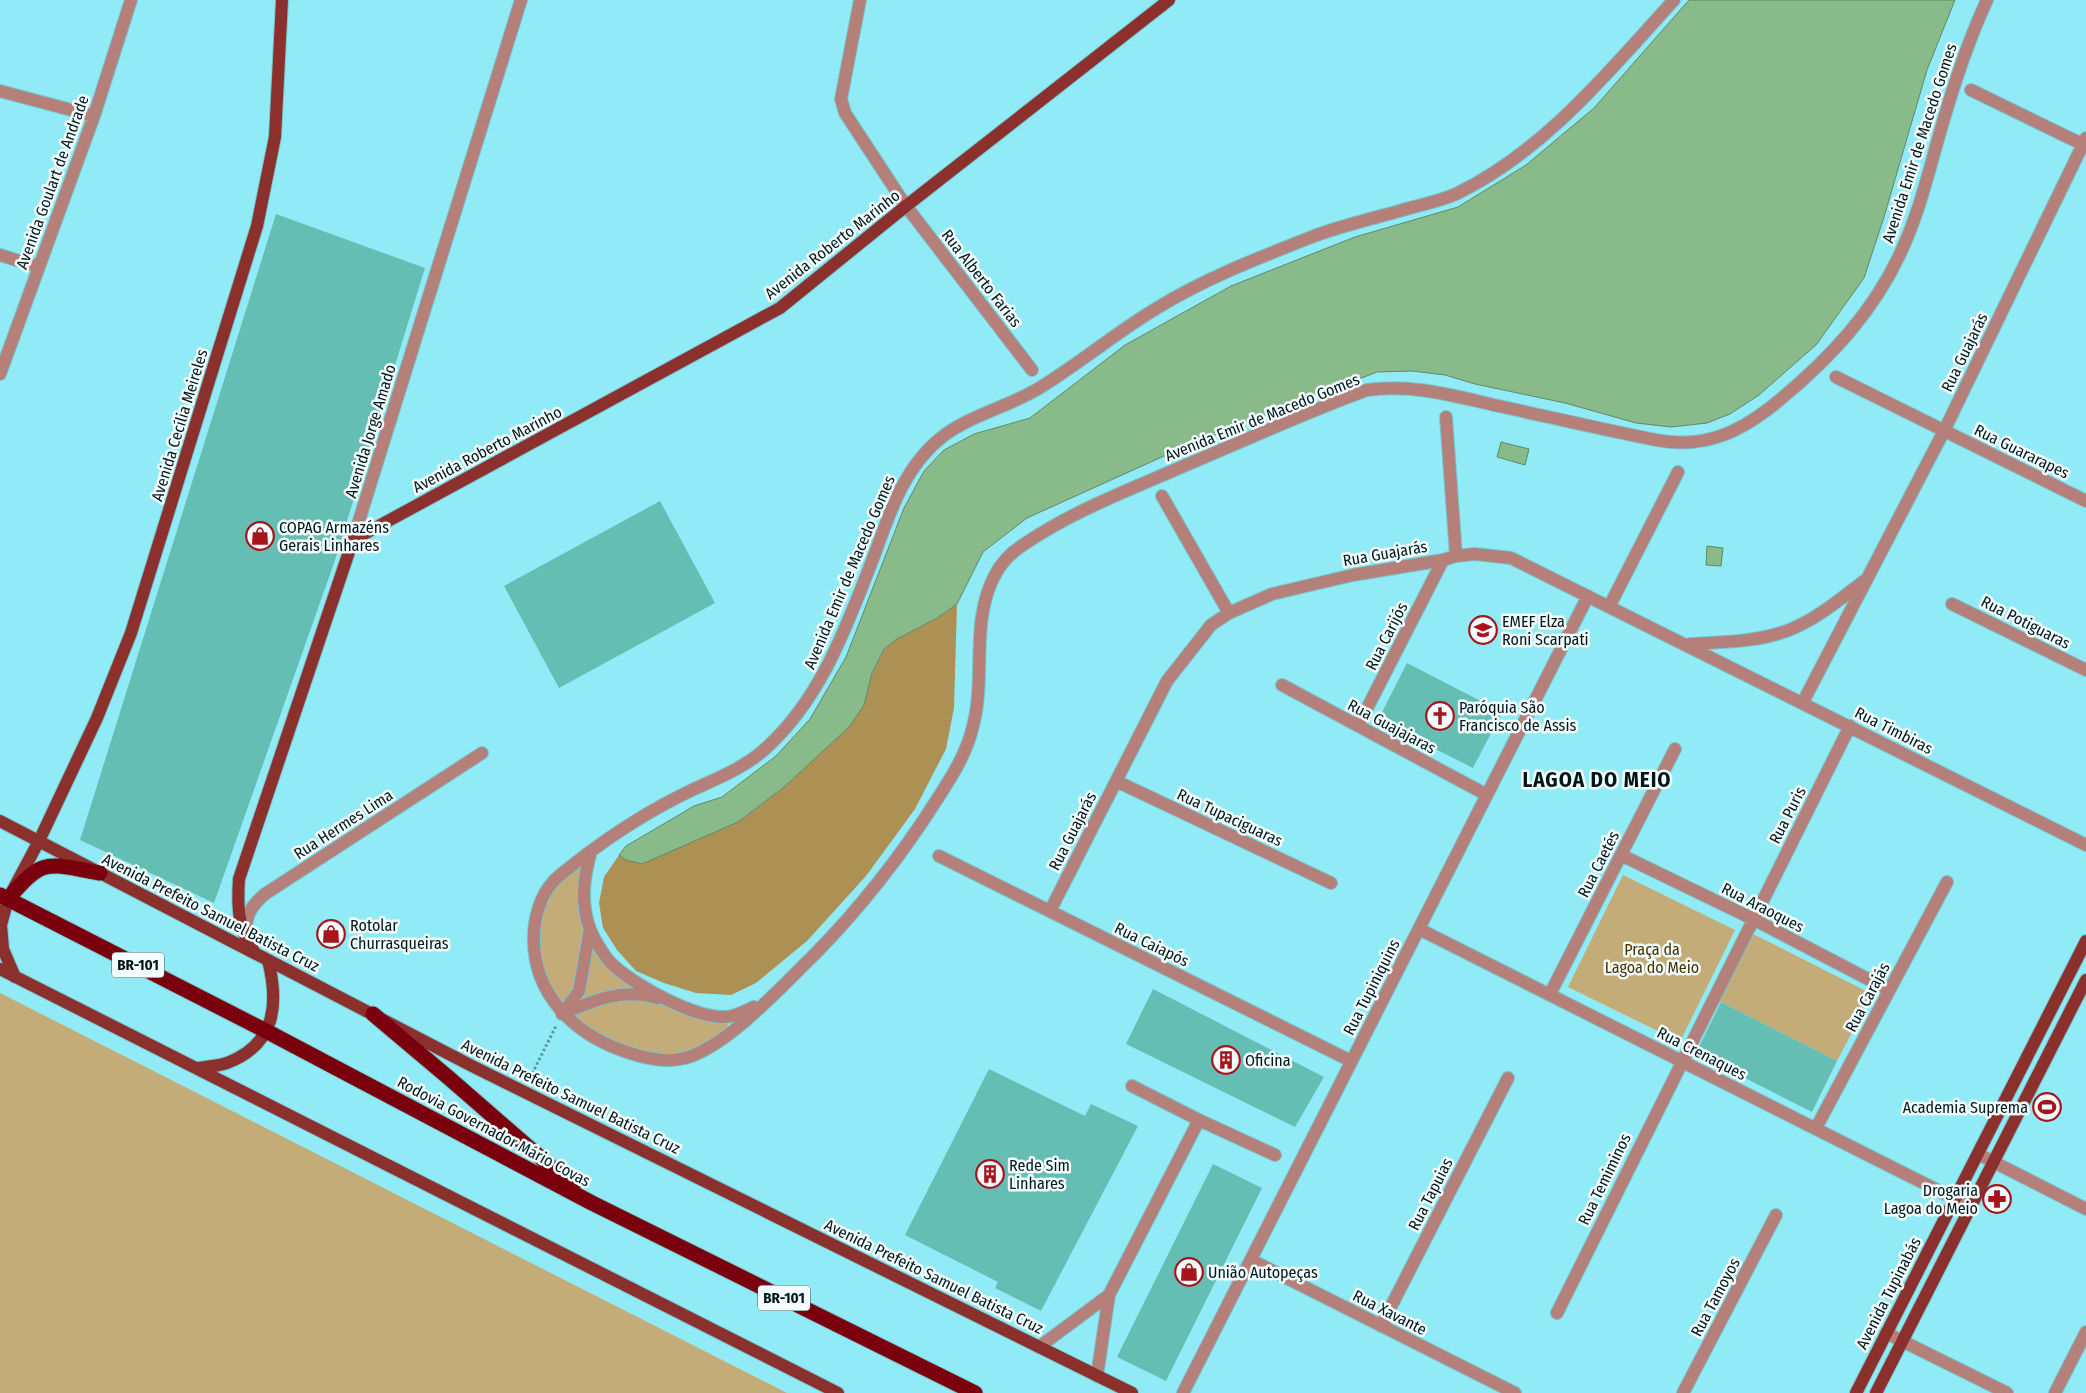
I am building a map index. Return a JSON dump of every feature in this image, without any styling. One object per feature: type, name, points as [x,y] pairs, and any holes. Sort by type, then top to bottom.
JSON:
[{"type":"highway","points":[[4,897],[28,876],[40,868],[51,865],[100,873]]},
{"type":"highway","name":"Rodovia Governador Mário Covas","points":[[4,897],[268,1032],[592,1203],[975,1393]]},
{"type":"highway","points":[[373,1014],[592,1203]]},
{"type":"main road","name":"Avenida Cecília Meireles","points":[[15,977],[3,949],[1,925],[4,897],[39,841],[97,718],[131,633],[257,226],[274,136],[282,0]]},
{"type":"main road","name":"Avenida Roberto Marinho","points":[[353,540],[780,308],[906,206],[1169,0]]},
{"type":"main road","name":"Avenida Jorge Amado","points":[[255,953],[244,938],[239,919],[237,902],[239,879],[353,540]]},
{"type":"main road","name":"Avenida Prefeito Samuel Batista Cruz","points":[[0,821],[373,1014],[1132,1393]]},
{"type":"main road","name":"Avenida Tupinabás","points":[[1856,1393],[2086,941]]},
{"type":"main road","points":[[196,1068],[227,1063],[251,1048],[268,1032],[273,1005],[274,983],[268,960]]},
{"type":"main road","points":[[0,969],[838,1393]]},
{"type":"main road","points":[[1876,1393],[2086,981]]},
{"type":"street","name":"Avenida Goulart de Andrade","points":[[0,374],[94,116],[131,0]]},
{"type":"street","name":"Avenida Jorge Amado","points":[[353,540],[521,0]]},
{"type":"street","name":"Rua Alberto Farias","points":[[860,0],[841,99],[845,113],[906,206],[1032,370]]},
{"type":"street","name":"Avenida Emir de Macedo Gomes","points":[[1674,0],[1540,139],[1486,176],[1453,195],[1319,234],[1201,285],[1155,309],[1035,392],[998,410],[970,418],[944,435],[918,458],[897,493],[834,652],[815,691],[789,725],[751,759],[726,775],[690,791],[628,824],[552,882],[537,909],[533,939],[538,974],[552,1002],[562,1014],[604,1044],[657,1060],[684,1059],[722,1039],[763,1003],[836,932],[878,884],[911,841],[954,774],[974,725],[978,693],[980,629],[985,602],[996,573],[1014,550],[1064,520],[1152,480],[1367,390],[1392,386],[1434,392],[1636,436],[1687,444],[1705,442],[1731,431],[1769,409],[1819,367],[1851,332],[1873,300],[1900,254],[1922,196],[1958,77],[1987,0]]},
{"type":"street","points":[[1971,90],[2085,143]]},
{"type":"street","points":[[0,91],[94,116]]},
{"type":"street","name":"Rua Guajarás","points":[[1803,702],[1944,431],[2085,143]]},
{"type":"street","points":[[0,255],[39,267]]},
{"type":"street","name":"Rua Guararapes","points":[[1836,377],[2086,501]]},
{"type":"street","points":[[1446,417],[1456,556]]},
{"type":"street","points":[[1609,607],[1678,472]]},
{"type":"street","points":[[1162,496],[1229,613]]},
{"type":"street","name":"Rua Guajarás","points":[[1050,912],[1167,681],[1211,625],[1229,613],[1281,592],[1353,574],[1475,554],[1511,558],[1687,644],[1756,639],[1789,630],[1822,613],[1867,579]]},
{"type":"street","name":"Rua Carijós","points":[[1358,726],[1442,560]]},
{"type":"street","name":"Rua Tupiniquins","points":[[1183,1393],[1588,596]]},
{"type":"street","name":"Rua Potiguaras","points":[[1952,604],[2086,670]]},
{"type":"street","name":"Rua Timbiras","points":[[1687,644],[2086,844]]},
{"type":"street","name":"Rua Guajajaras","points":[[1282,685],[1487,795]]},
{"type":"street","name":"Rua Puris","points":[[1681,1061],[1850,726]]},
{"type":"street","name":"Rua Caetés","points":[[1550,994],[1675,749]]},
{"type":"street","name":"Rua Hermes Lima","points":[[244,938],[246,919],[252,905],[265,894],[482,753]]},
{"type":"street","name":"Rua Tupaciguaras","points":[[1116,781],[1331,883]]},
{"type":"street","name":"Avenida Emir de Macedo Gomes","points":[[591,851],[583,880],[590,929],[609,961],[634,980],[671,1002],[701,1014],[732,1016],[763,1003]]},
{"type":"street","name":"Rua Araoques","points":[[1621,855],[1753,919],[1889,990]]},
{"type":"street","name":"Rua Caiapós","points":[[939,856],[1351,1061]]},
{"type":"street","name":"Rua Carajás","points":[[1816,1128],[1947,882]]},
{"type":"street","name":"Rua Crenaques","points":[[1419,928],[1971,1206]]},
{"type":"street","points":[[562,1014],[579,991],[590,929]]},
{"type":"street","points":[[2070,973],[2086,981]]},
{"type":"street","points":[[562,1014],[602,997],[644,994],[671,1002]]},
{"type":"street","name":"Rua Temiminos","points":[[1557,1313],[1681,1061]]},
{"type":"street","name":"Rua Tapuias","points":[[1381,1326],[1508,1078]]},
{"type":"street","points":[[1132,1086],[1199,1120],[1275,1155]]},
{"type":"street","points":[[1097,1376],[1109,1295],[1199,1120]]},
{"type":"street","points":[[1978,1154],[2086,1209]]},
{"type":"street","name":"Rua Tamoyos","points":[[1683,1393],[1776,1215]]},
{"type":"street","name":"Rua Xavante","points":[[1250,1260],[1511,1392]]},
{"type":"street","points":[[1039,1347],[1109,1295]]},
{"type":"street","points":[[2055,1393],[2086,1332]]},
{"type":"street","points":[[1886,1333],[2007,1393]]},
{"type":"path","points":[[530,1078],[562,1014]]},
{"type":"green space","points":[[591,851],[585,905],[609,961],[671,1002],[732,1016],[722,1039],[684,1059],[628,1053],[552,1002],[533,939],[552,882]]},
{"type":"green space","name":"Praça da Lagoa do Meio","points":[[1623,875],[1735,930],[1680,1042],[1568,987]]},
{"type":"green space","points":[[1753,934],[1872,994],[1837,1061],[1719,1001]]},
{"type":"green space","points":[[0,993],[787,1393],[0,1393]]},
{"type":"shaded area","points":[[1689,0],[1955,0],[1927,70],[1864,278],[1816,345],[1759,395],[1730,414],[1707,423],[1671,427],[1636,423],[1565,403],[1475,384],[1445,375],[1412,371],[1377,372],[1184,447],[1027,518],[983,552],[957,604],[937,618],[897,639],[884,649],[872,673],[864,705],[849,727],[784,787],[738,822],[642,864],[626,860],[619,855],[626,846],[694,806],[722,797],[776,756],[810,719],[846,657],[904,508],[924,471],[944,450],[974,434],[1030,418],[1125,345],[1231,286],[1355,237],[1458,207],[1526,165],[1594,108]]},
{"type":"shaded area","points":[[1501,442],[1529,449],[1525,465],[1497,457]]},
{"type":"shaded area","points":[[1707,546],[1723,548],[1721,566],[1706,565]]},
{"type":"shaded area","points":[[957,604],[954,708],[946,749],[915,809],[866,876],[807,941],[756,983],[731,995],[696,993],[664,983],[636,971],[617,950],[603,928],[599,903],[604,877],[619,855],[626,860],[642,863],[738,822],[784,787],[849,727],[864,705],[872,673],[884,649],[897,639],[937,618]]},
{"type":"building","name":"COPAG Armazéns Gerais Linhares","points":[[276,214],[425,268],[334,563],[214,903],[80,840]]},
{"type":"building","points":[[660,501],[715,603],[559,688],[504,586]]},
{"type":"building","name":"Paróquia São Francisco de Assis","points":[[1407,663],[1502,712],[1473,768],[1378,720]]},
{"type":"building","name":"Oficina","points":[[1153,989],[1324,1077],[1295,1127],[1126,1044]]},
{"type":"building","points":[[1721,1002],[1837,1061],[1812,1112],[1696,1053]]},
{"type":"building","points":[[989,1069],[1085,1116],[1091,1104],[1138,1126],[1041,1311],[995,1288],[998,1282],[905,1235]]},
{"type":"building","name":"União Autopeças","points":[[1213,1164],[1262,1188],[1166,1381],[1117,1357]]},
{"type":"place","name":"COPAG Armazéns Gerais Linhares","points":[[260,536]]},
{"type":"place","name":"EMEF Elza Roni Scarpati","points":[[1483,630]]},
{"type":"place","name":"Paróquia São Francisco de Assis","points":[[1440,716]]},
{"type":"place","name":"Rotolar Churrasqueiras","points":[[331,934]]},
{"type":"place","name":"Oficina","points":[[1226,1060]]},
{"type":"place","name":"Academia Suprema","points":[[2047,1107]]},
{"type":"place","name":"Rede Sim Linhares","points":[[990,1174]]},
{"type":"place","name":"Drogaria Lagoa do Meio","points":[[1997,1199]]},
{"type":"place","name":"União Autopeças","points":[[1189,1272]]},
{"type":"district","name":"LAGOA DO MEIO","points":[[1597,780]]}]
